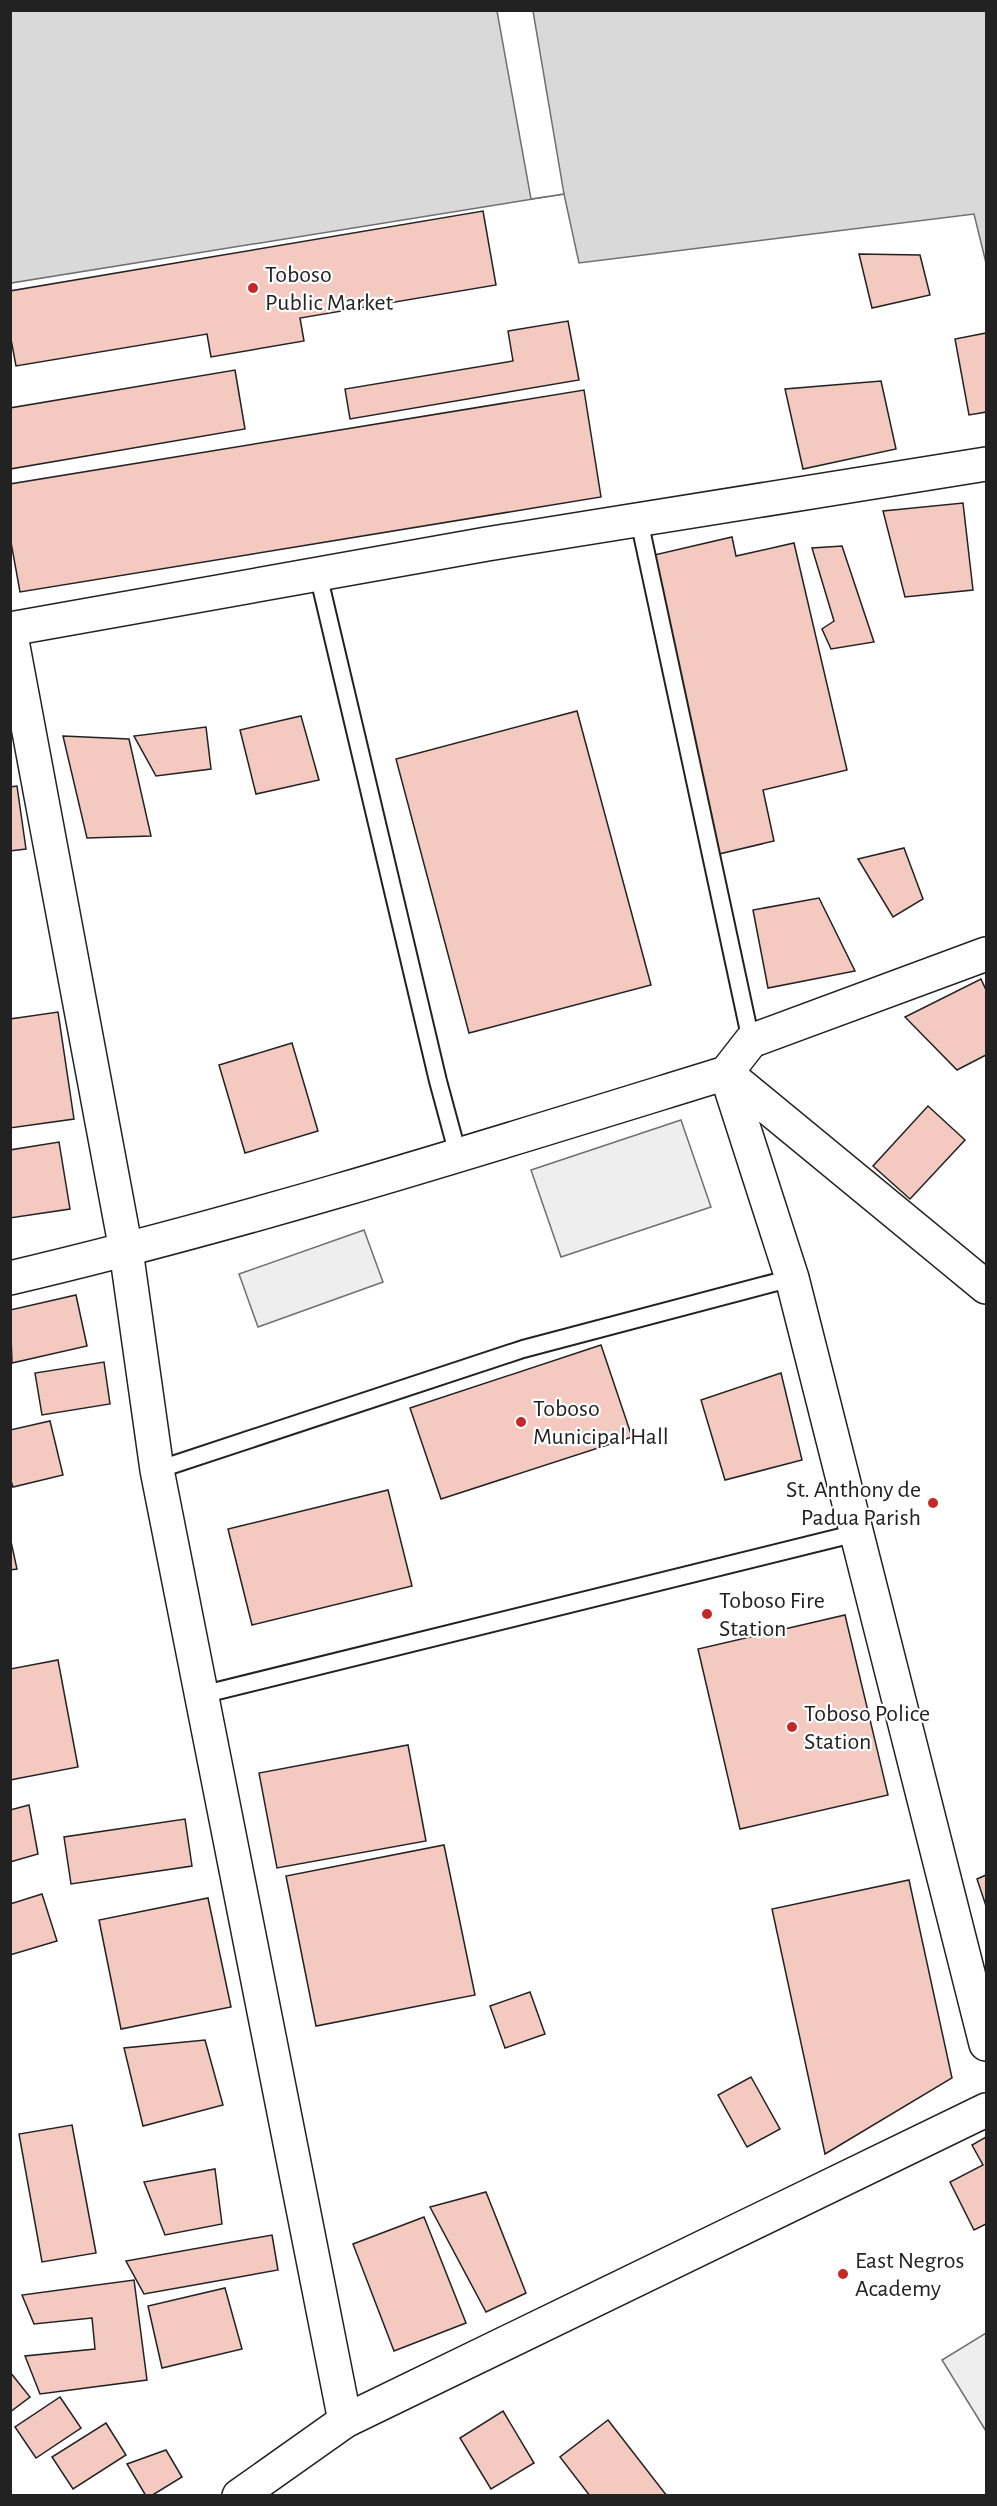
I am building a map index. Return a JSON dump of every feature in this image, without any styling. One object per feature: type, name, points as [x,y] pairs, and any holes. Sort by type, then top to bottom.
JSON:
[{"type":"street","points":[[345,2421],[157,1470],[126,1250],[10,629],[318,574],[987,464]]},
{"type":"street","points":[[10,1278],[126,1250],[458,1155],[726,1073],[751,1041],[985,957]]},
{"type":"street","points":[[726,1073],[792,1278],[987,2044]]},
{"type":"street","points":[[726,1073],[987,1287]]},
{"type":"street","points":[[239,2496],[345,2421],[987,2110]]},
{"type":"lane","points":[[639,520],[751,1041]]},
{"type":"lane","points":[[318,574],[438,1081],[458,1155]]},
{"type":"lane","points":[[157,1470],[523,1349],[792,1278]]},
{"type":"lane","points":[[201,1695],[857,1533]]},
{"type":"shaded area","points":[[11,11],[986,11],[986,263],[974,214],[579,263],[564,194],[11,283]]},
{"type":"shaded area","points":[[681,1120],[711,1207],[561,1257],[531,1170]]},
{"type":"shaded area","points":[[364,1230],[383,1282],[258,1327],[239,1274]]},
{"type":"shaded area","points":[[986,2333],[986,2431],[942,2360]]},
{"type":"pier","points":[[497,11],[533,11],[564,194],[531,199]]},
{"type":"building","name":"Toboso Public Market","points":[[483,211],[496,285],[300,318],[304,341],[211,357],[207,334],[16,366],[10,334],[10,291]]},
{"type":"building","points":[[859,254],[920,255],[930,295],[872,308]]},
{"type":"building","points":[[568,321],[579,380],[350,419],[345,389],[513,361],[508,331]]},
{"type":"building","points":[[986,333],[986,412],[969,415],[955,339]]},
{"type":"building","points":[[235,370],[245,429],[10,469],[10,408]]},
{"type":"building","points":[[881,381],[896,449],[803,469],[785,389]]},
{"type":"building","points":[[584,390],[601,497],[20,592],[10,537],[10,484]]},
{"type":"building","points":[[963,503],[973,590],[905,597],[883,511]]},
{"type":"building","points":[[732,537],[736,556],[794,543],[847,770],[763,790],[774,841],[719,854],[650,556]]},
{"type":"building","points":[[842,546],[874,642],[831,649],[822,629],[834,621],[812,548]]},
{"type":"building","points":[[577,711],[651,985],[469,1033],[396,759]]},
{"type":"building","points":[[301,716],[319,780],[256,794],[240,730]]},
{"type":"building","points":[[206,727],[211,769],[156,776],[134,736]]},
{"type":"building","points":[[63,736],[129,739],[151,836],[87,838]]},
{"type":"building","points":[[17,786],[26,849],[10,851],[10,787]]},
{"type":"building","points":[[904,848],[923,899],[893,917],[858,859]]},
{"type":"building","points":[[819,898],[855,971],[768,988],[753,910]]},
{"type":"building","points":[[981,979],[986,990],[986,1055],[957,1070],[905,1017]]},
{"type":"building","points":[[58,1012],[74,1119],[10,1128],[10,1019]]},
{"type":"building","points":[[292,1043],[318,1131],[245,1153],[219,1065]]},
{"type":"building","points":[[928,1106],[965,1140],[910,1199],[873,1166]]},
{"type":"building","points":[[59,1142],[70,1209],[10,1218],[10,1150]]},
{"type":"building","points":[[76,1295],[87,1346],[12,1363],[10,1310]]},
{"type":"building","name":"Toboso Municipal Hall","points":[[601,1345],[632,1437],[441,1499],[410,1408]]},
{"type":"building","points":[[104,1362],[110,1404],[42,1415],[35,1373]]},
{"type":"building","points":[[781,1373],[802,1460],[725,1480],[701,1400]]},
{"type":"building","points":[[50,1421],[63,1475],[13,1487],[10,1478],[10,1430]]},
{"type":"building","points":[[388,1490],[412,1586],[252,1625],[228,1529]]},
{"type":"building","points":[[10,1537],[17,1569],[10,1570]]},
{"type":"building","points":[[845,1615],[888,1795],[740,1829],[698,1649]]},
{"type":"building","points":[[58,1660],[78,1767],[10,1780],[10,1669]]},
{"type":"building","points":[[408,1745],[426,1841],[277,1868],[259,1773]]},
{"type":"building","points":[[29,1805],[38,1854],[10,1862],[10,1810]]},
{"type":"building","points":[[185,1819],[192,1866],[71,1884],[64,1837]]},
{"type":"building","points":[[444,1845],[475,1995],[316,2026],[286,1876]]},
{"type":"building","points":[[986,1875],[986,1906],[977,1879]]},
{"type":"building","points":[[909,1880],[952,2078],[825,2154],[772,1909]]},
{"type":"building","points":[[42,1894],[57,1941],[10,1955],[10,1904]]},
{"type":"building","points":[[208,1898],[231,2007],[121,2029],[99,1920]]},
{"type":"building","points":[[530,1992],[545,2034],[505,2048],[490,2006]]},
{"type":"building","points":[[205,2040],[223,2105],[143,2126],[124,2048]]},
{"type":"building","points":[[751,2077],[780,2129],[747,2147],[718,2095]]},
{"type":"building","points":[[72,2125],[96,2253],[42,2262],[19,2134]]},
{"type":"building","points":[[986,2137],[986,2224],[974,2230],[950,2182],[983,2165],[972,2145]]},
{"type":"building","points":[[215,2169],[222,2224],[165,2235],[144,2182]]},
{"type":"building","points":[[486,2192],[526,2293],[486,2312],[430,2207]]},
{"type":"building","points":[[424,2217],[466,2323],[394,2351],[353,2244]]},
{"type":"building","points":[[272,2235],[278,2270],[144,2294],[126,2261]]},
{"type":"building","points":[[134,2280],[147,2380],[40,2394],[25,2356],[95,2349],[92,2318],[34,2324],[22,2295]]},
{"type":"building","points":[[225,2288],[242,2349],[162,2368],[148,2306]]},
{"type":"building","points":[[10,2372],[30,2397],[10,2412]]},
{"type":"building","points":[[60,2397],[81,2428],[36,2458],[15,2427]]},
{"type":"building","points":[[503,2411],[534,2463],[491,2489],[460,2438]]},
{"type":"building","points":[[608,2420],[667,2496],[590,2496],[560,2457]]},
{"type":"building","points":[[106,2423],[126,2455],[73,2489],[52,2457]]},
{"type":"building","points":[[166,2450],[182,2477],[151,2496],[146,2496],[127,2464]]},
{"type":"place","name":"Toboso Public Market","points":[[253,288]]},
{"type":"place","name":"Toboso Municipal Hall","points":[[521,1422]]},
{"type":"place","name":"St. Anthony de Padua Parish","points":[[933,1503]]},
{"type":"place","name":"Toboso Fire Station","points":[[707,1614]]},
{"type":"place","name":"Toboso Police Station","points":[[792,1727]]},
{"type":"place","name":"East Negros Academy","points":[[843,2274]]}]
